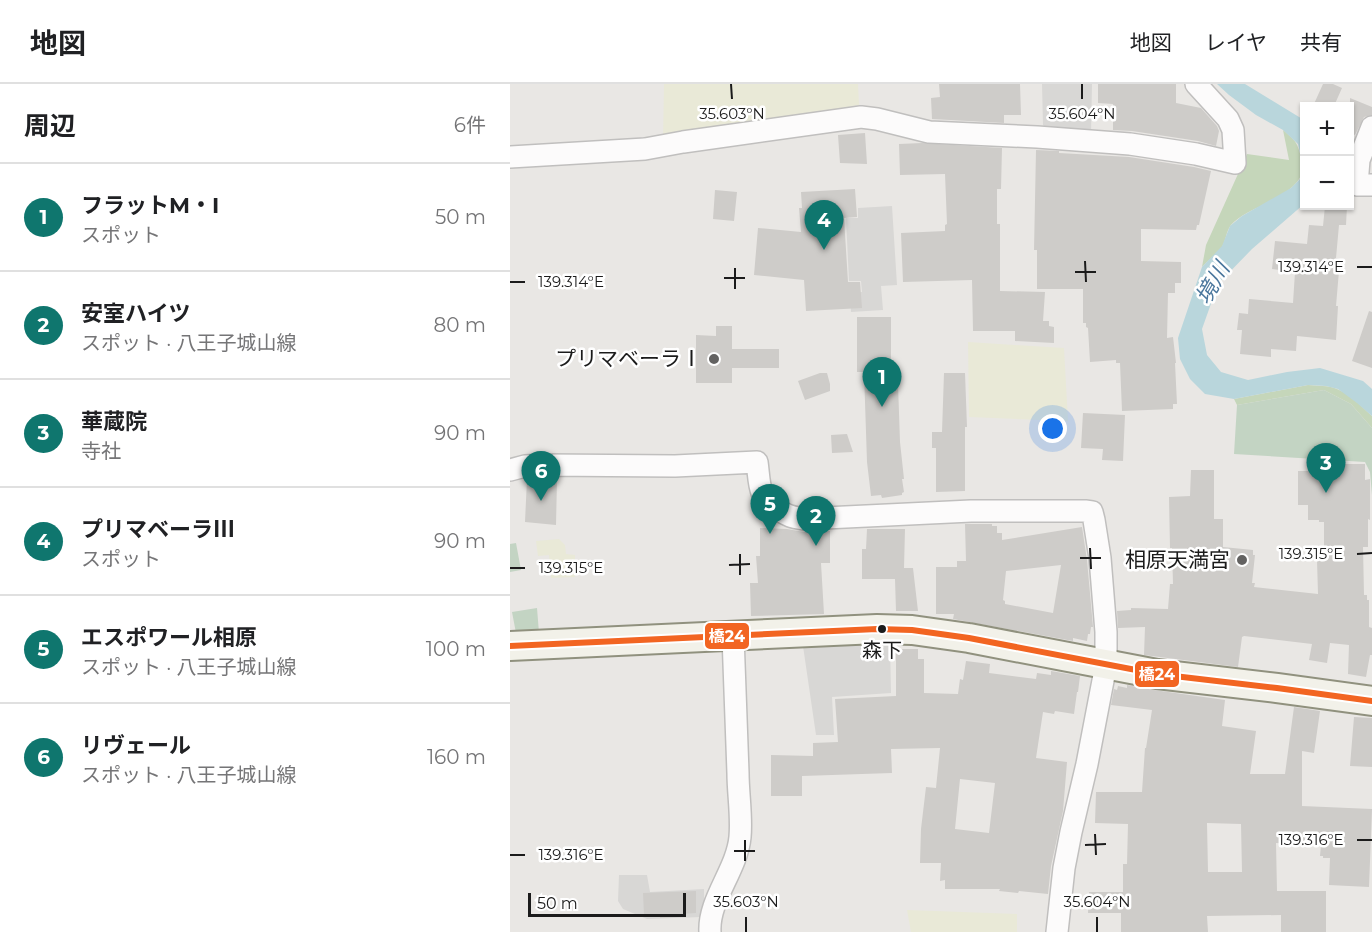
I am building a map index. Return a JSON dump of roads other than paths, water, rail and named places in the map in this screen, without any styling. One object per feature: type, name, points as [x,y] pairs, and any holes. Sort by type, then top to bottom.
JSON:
[{"type":"main road","points":[[510,646],[877,629],[912,630],[969,638],[1157,674],[1372,701]]},
{"type":"street","points":[[510,157],[645,149],[861,117],[929,132],[1130,144],[1196,154],[1235,163],[1233,130],[1228,119],[1196,84]]},
{"type":"street","points":[[1372,127],[1359,160],[1357,174],[1357,185],[1372,185]]},
{"type":"street","points":[[510,470],[525,466],[545,465],[675,466],[757,462],[764,500],[790,517],[804,519],[971,511],[1092,512],[1102,581],[1106,664],[1071,832],[1057,932]]},
{"type":"street","points":[[710,932],[711,915],[729,873],[740,838],[733,636]]},
{"type":"water","points":[[1217,84],[1245,84],[1300,118],[1300,153],[1298,144],[1283,130],[1256,115]]},
{"type":"water","name":"境川","points":[[1300,179],[1300,207],[1252,249],[1218,284],[1202,329],[1207,355],[1221,372],[1248,380],[1320,368],[1363,381],[1372,389],[1372,416],[1338,389],[1326,386],[1308,385],[1234,399],[1205,394],[1190,379],[1180,359],[1178,338],[1202,267],[1222,246],[1230,226],[1242,216],[1291,188]]},
{"type":"place","name":"プリマベーラⅢ","points":[[824,250]]},
{"type":"place","name":"プリマベーラⅠ","points":[[714,359]]},
{"type":"place","name":"フラットM・I","points":[[882,407]]},
{"type":"place","name":"華蔵院","points":[[1326,493]]},
{"type":"place","name":"リヴェール","points":[[541,501]]},
{"type":"place","name":"エスポワール相原","points":[[770,534]]},
{"type":"place","name":"安室ハイツ","points":[[816,546]]},
{"type":"place","name":"相原天満宮","points":[[1242,560]]},
{"type":"place","name":"森下","points":[[882,629]]}]
